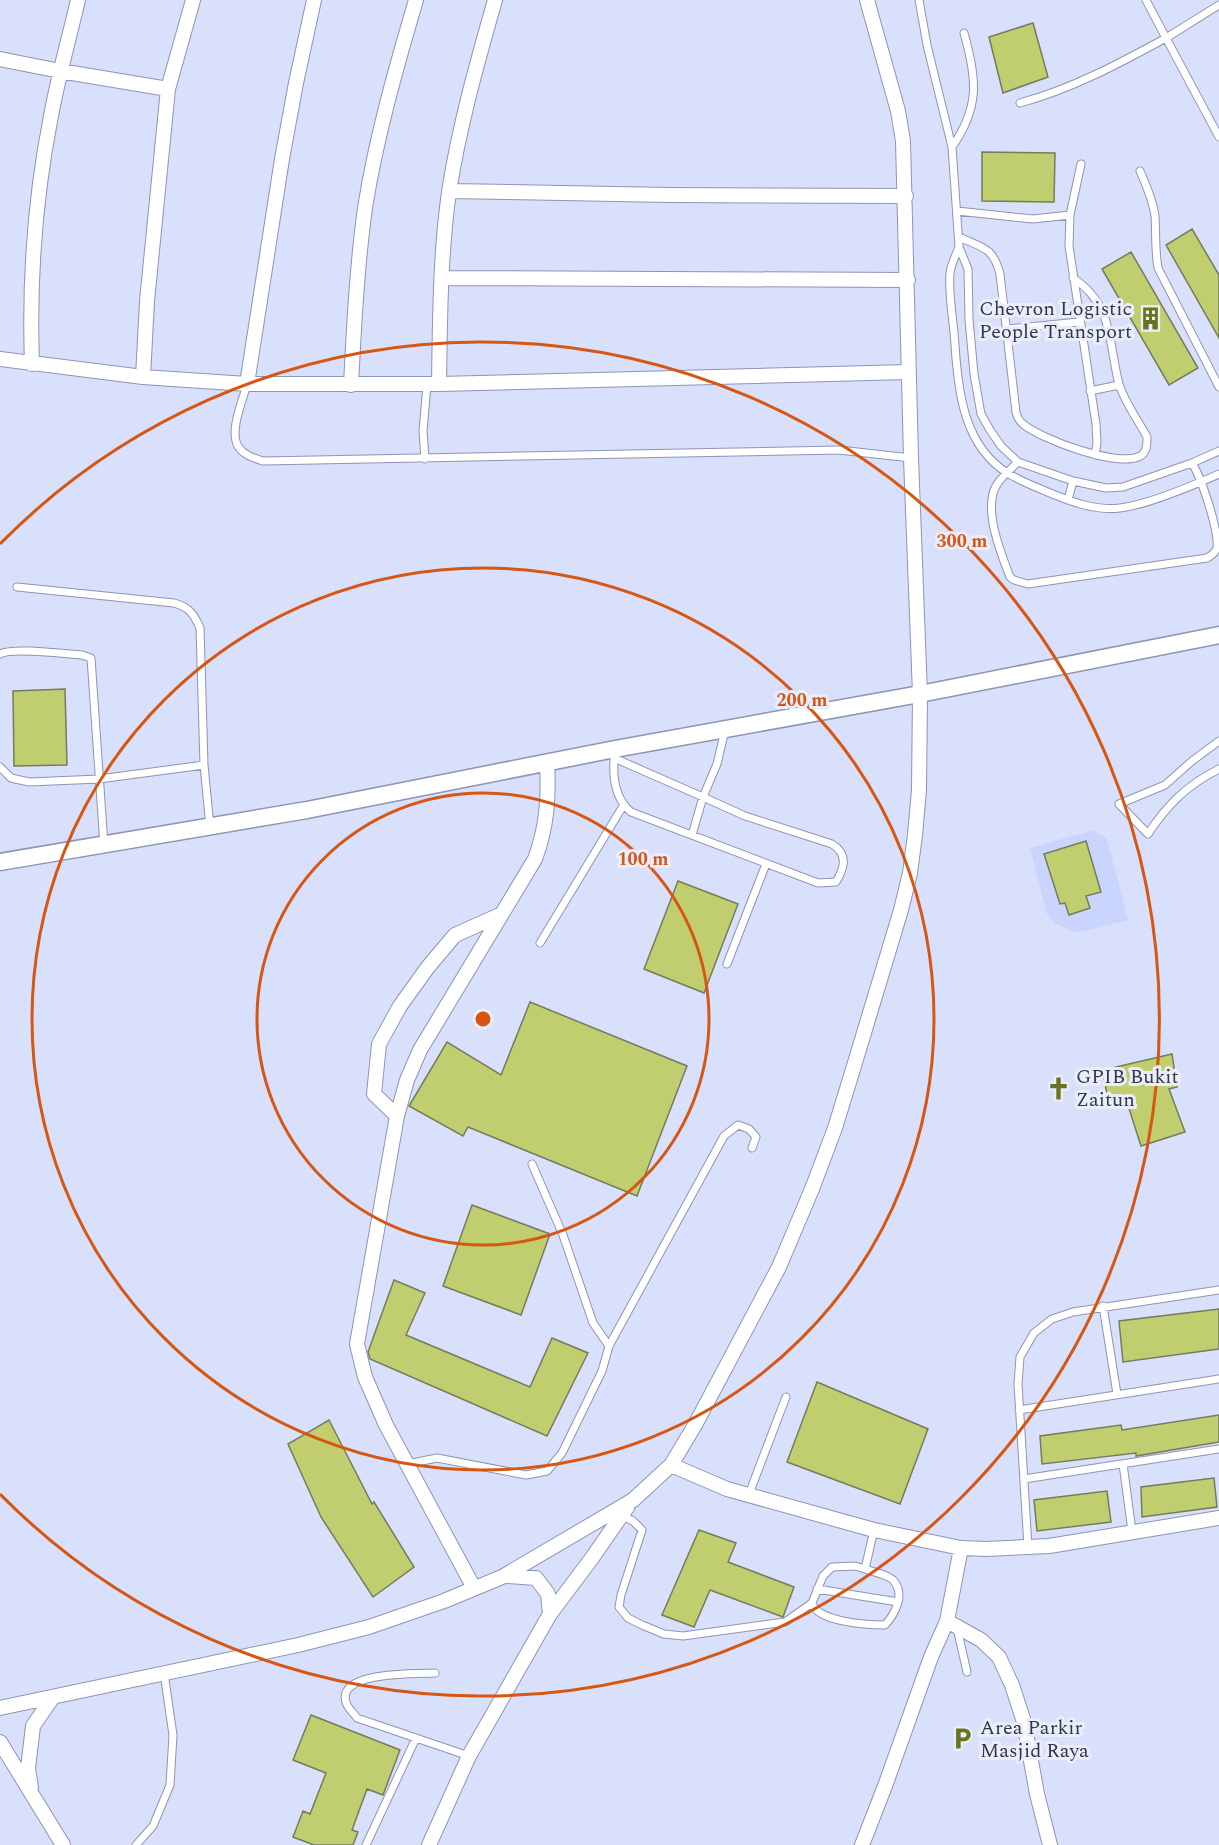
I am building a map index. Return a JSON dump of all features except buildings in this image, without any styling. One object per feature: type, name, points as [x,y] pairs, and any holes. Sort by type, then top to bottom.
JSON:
[{"type":"street","points":[[32,364],[31,297],[44,157],[60,71],[78,0]]},
{"type":"street","points":[[143,377],[152,237],[168,89],[193,0]]},
{"type":"street","points":[[247,384],[286,138],[314,0]]},
{"type":"street","points":[[351,385],[358,262],[366,206],[379,143],[416,0]]},
{"type":"street","points":[[433,385],[450,191],[474,74],[495,0]]},
{"type":"street","points":[[429,1845],[469,1756],[550,1614],[633,1500],[671,1465],[695,1425],[779,1267],[835,1128],[910,873],[919,790],[920,694],[911,458],[906,196],[903,141],[898,111],[867,0]]},
{"type":"street","points":[[0,59],[168,89]]},
{"type":"street","points":[[450,191],[906,196]]},
{"type":"street","points":[[442,278],[908,280]]},
{"type":"street","points":[[0,359],[143,377],[247,384],[433,385],[909,372]]},
{"type":"street","points":[[0,862],[210,827],[548,762],[614,753],[1219,635]]},
{"type":"street","points":[[474,1588],[386,1425],[365,1377],[357,1344],[397,1116],[407,1080],[420,1050],[535,859],[542,841],[546,819],[549,792],[548,762]]},
{"type":"street","points":[[397,1116],[374,1094],[379,1044],[400,1006],[455,935],[502,914]]},
{"type":"street","points":[[671,1465],[727,1489],[874,1530],[962,1548],[1028,1548],[1219,1518]]},
{"type":"street","points":[[0,1708],[298,1645],[369,1626],[444,1601],[502,1577],[633,1500]]},
{"type":"street","points":[[861,1845],[931,1658],[952,1624],[962,1548]]},
{"type":"street","points":[[502,1577],[536,1578],[548,1594],[550,1614]]},
{"type":"street","points":[[952,1624],[981,1640],[999,1657],[1012,1685],[1024,1722],[1037,1794],[1050,1845]]},
{"type":"street","points":[[31,1793],[28,1768],[33,1726],[53,1697]]},
{"type":"street","points":[[0,1742],[63,1845]]},
{"type":"lane","points":[[919,0],[927,45],[952,147],[959,237],[959,247],[950,272],[956,364],[965,416],[974,437],[992,461],[1007,473],[1068,500],[1089,506],[1120,508],[1219,474]]},
{"type":"lane","points":[[1146,0],[1219,137]]},
{"type":"lane","points":[[1020,103],[1040,98],[1093,77],[1166,38],[1219,5]]},
{"type":"lane","points":[[952,147],[967,125],[972,109],[974,78],[971,56],[964,33]]},
{"type":"lane","points":[[1081,164],[1070,215],[1068,246],[1096,424],[1095,455]]},
{"type":"lane","points":[[1140,171],[1149,191],[1155,214],[1158,268],[1219,387]]},
{"type":"lane","points":[[957,212],[1033,219],[1070,215]]},
{"type":"lane","points":[[959,237],[985,249],[997,259],[1018,418],[1023,424],[1080,452],[1138,458],[1145,453],[1147,437],[1119,385],[1108,327],[1101,307],[1090,291],[1073,278]]},
{"type":"lane","points":[[959,247],[968,269],[969,320],[974,374],[981,414],[1001,446],[1018,462],[1073,481],[1106,488],[1123,488],[1219,451]]},
{"type":"lane","points":[[1008,329],[1079,322]]},
{"type":"lane","points":[[247,384],[235,432],[238,446],[248,456],[263,461],[840,450],[911,458]]},
{"type":"lane","points":[[425,459],[423,431],[433,385]]},
{"type":"lane","points":[[1090,391],[1119,385]]},
{"type":"lane","points":[[1018,462],[995,487],[992,504],[997,540],[1010,577],[1028,584],[1207,558],[1213,555],[1219,539],[1203,481],[1192,463]]},
{"type":"lane","points":[[1068,500],[1073,481]]},
{"type":"lane","points":[[16,587],[174,603],[186,607],[195,615],[200,628],[204,765],[210,827]]},
{"type":"lane","points":[[0,654],[6,651],[20,651],[82,655],[91,658],[104,845]]},
{"type":"lane","points":[[692,835],[703,797],[717,764],[725,730]]},
{"type":"lane","points":[[1219,741],[1165,784],[1119,804],[1148,834],[1160,815],[1177,796],[1219,769]]},
{"type":"lane","points":[[614,753],[703,797],[745,816],[832,844],[843,854],[844,861],[836,882],[818,883],[631,812],[623,806],[618,794],[614,753]]},
{"type":"lane","points":[[0,767],[11,778],[29,782],[99,779],[204,765]]},
{"type":"lane","points":[[1165,784],[1177,796]]},
{"type":"lane","points":[[540,943],[623,806]]},
{"type":"lane","points":[[727,964],[766,864]]},
{"type":"lane","points":[[407,1464],[437,1458],[526,1475],[547,1471],[562,1453],[602,1371],[609,1346],[723,1136],[738,1125],[749,1129],[756,1137],[752,1148]]},
{"type":"lane","points":[[532,1164],[563,1235],[593,1323],[609,1346]]},
{"type":"lane","points":[[1028,1548],[1018,1384],[1020,1357],[1034,1333],[1052,1319],[1073,1311],[1219,1290]]},
{"type":"lane","points":[[1103,1306],[1118,1394]]},
{"type":"lane","points":[[1019,1410],[1219,1379]]},
{"type":"lane","points":[[749,1494],[786,1397]]},
{"type":"lane","points":[[1024,1479],[1219,1449]]},
{"type":"lane","points":[[1123,1464],[1132,1531]]},
{"type":"lane","points":[[621,1515],[633,1521],[642,1530],[621,1594],[619,1607],[628,1618],[642,1625],[664,1634],[683,1636],[785,1622],[812,1604],[823,1576],[832,1567],[855,1566],[865,1569],[892,1580],[897,1588],[898,1602],[894,1615],[885,1624],[868,1625],[840,1620],[820,1613],[813,1608],[812,1604]]},
{"type":"lane","points":[[865,1569],[874,1530]]},
{"type":"lane","points":[[817,1589],[898,1602]]},
{"type":"lane","points":[[952,1624],[967,1672]]},
{"type":"lane","points":[[136,1845],[153,1826],[170,1785],[173,1735],[164,1673]]},
{"type":"lane","points":[[435,1673],[376,1676],[349,1686],[345,1694],[346,1704],[357,1718],[469,1756]]},
{"type":"lane","points":[[366,1845],[416,1738]]},
{"type":"shaded area","points":[[1094,830],[1107,839],[1128,920],[1076,933],[1055,923],[1047,914],[1030,848]]},
{"type":"place","name":"Chevron Logistic People Transport","points":[[1150,319]]},
{"type":"place","name":"GPIB Bukit Zaitun","points":[[1058,1088]]},
{"type":"place","name":"Area Parkir Masjid Raya","points":[[962,1739]]}]
